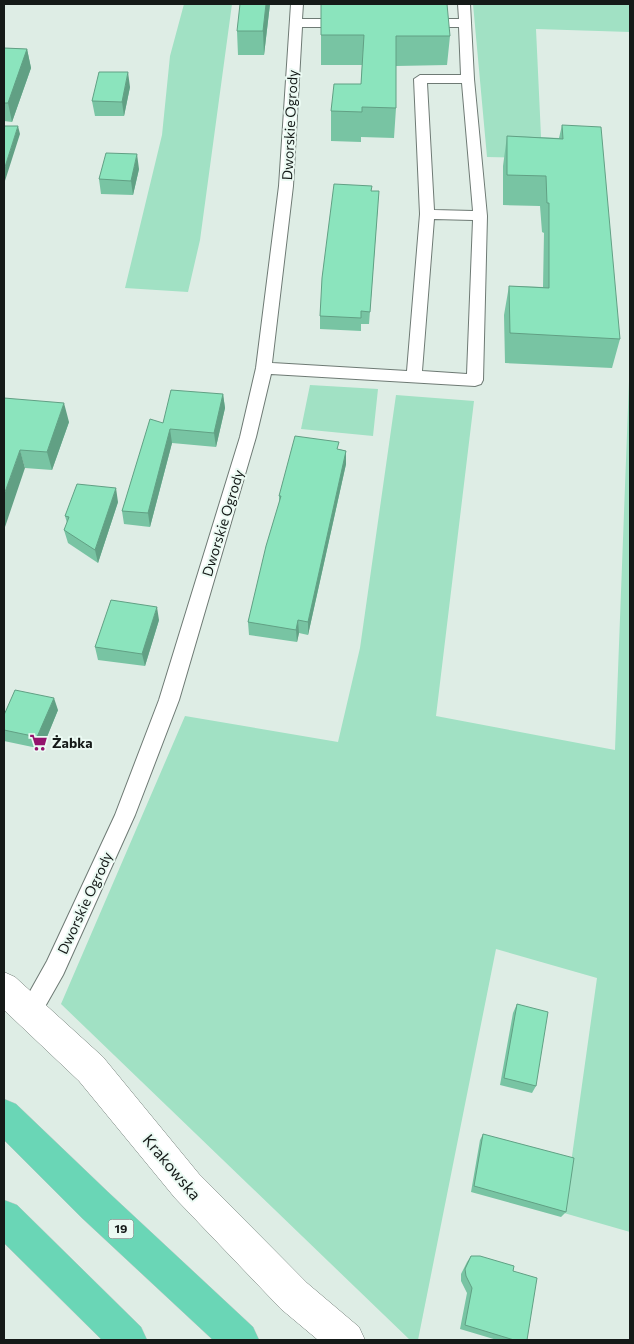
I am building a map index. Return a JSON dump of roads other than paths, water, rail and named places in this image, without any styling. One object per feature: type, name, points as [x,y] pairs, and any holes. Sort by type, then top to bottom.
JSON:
[{"type":"main road","name":"19","points":[[4,1116],[95,1205],[240,1340]]},
{"type":"main road","points":[[4,1218],[128,1340]]},
{"type":"street","name":"Krakowska","points":[[4,988],[91,1069],[187,1186],[294,1296],[346,1340]]},
{"type":"lane","name":"Dworskie Ogrody","points":[[30,1011],[55,968],[125,815],[169,700],[248,437],[264,368],[286,186],[297,4]]},
{"type":"lane","points":[[264,368],[475,380],[480,216],[468,79],[464,4]]},
{"type":"lane","points":[[295,23],[356,23]]},
{"type":"lane","points":[[413,23],[465,23]]},
{"type":"lane","points":[[414,377],[427,214],[420,78],[468,79]]},
{"type":"lane","points":[[427,214],[480,216]]},
{"type":"place","name":"Żabka","points":[[38,743]]}]
